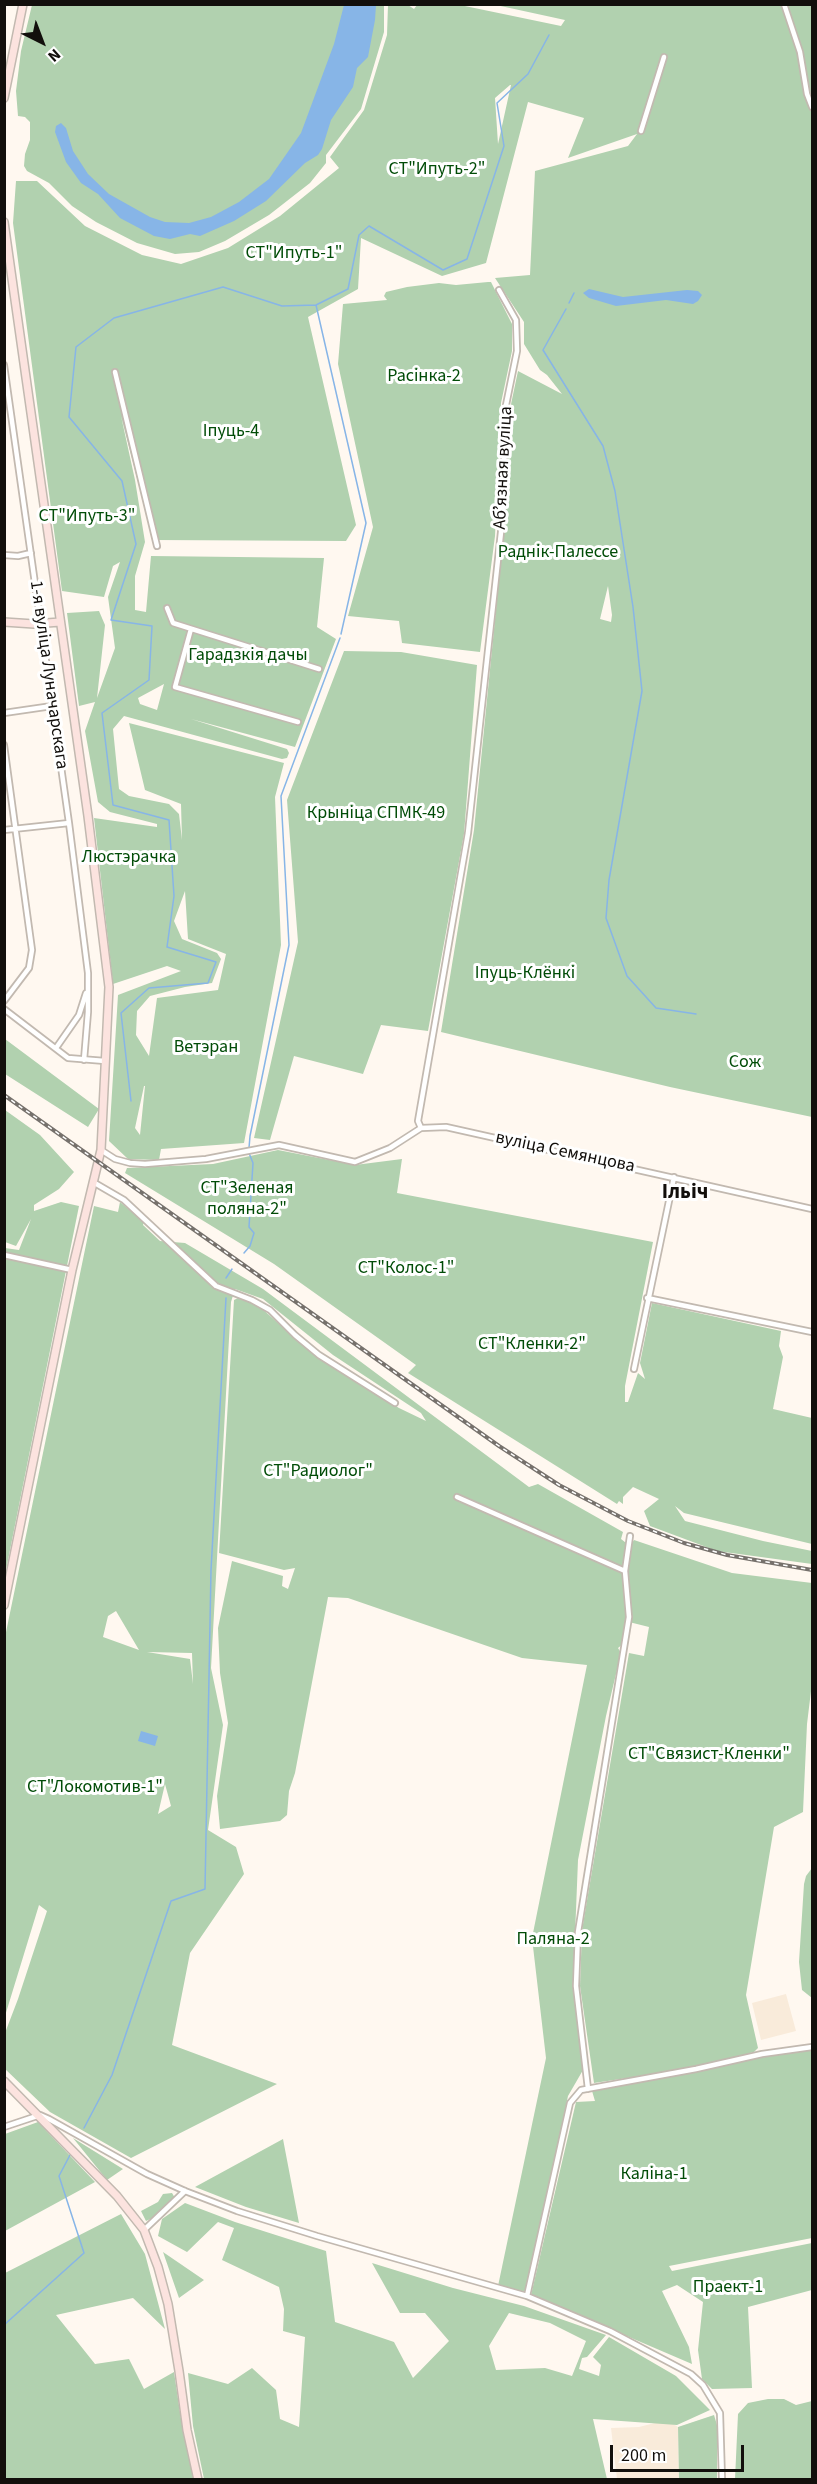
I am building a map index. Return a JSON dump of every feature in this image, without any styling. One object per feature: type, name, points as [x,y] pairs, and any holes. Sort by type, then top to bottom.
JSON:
[{"type":"street","points":[[4,98],[23,4]]},
{"type":"street","points":[[784,4],[800,52],[807,94],[813,107]]},
{"type":"street","points":[[641,131],[664,57]]},
{"type":"street","points":[[4,222],[88,816],[109,987],[101,1150],[72,1270],[6,1586],[4,1605]]},
{"type":"street","name":"Абʼязная вуліца","points":[[422,1128],[418,1121],[468,833],[502,523],[506,405],[518,351],[516,320],[499,290]]},
{"type":"street","name":"1-я вуліца Луначарскага","points":[[4,365],[69,823],[88,986],[84,1059]]},
{"type":"street","points":[[115,372],[157,546]]},
{"type":"street","points":[[4,555],[18,556],[31,553]]},
{"type":"street","points":[[167,608],[173,623],[319,669]]},
{"type":"street","points":[[4,622],[40,624],[60,622]]},
{"type":"street","points":[[191,629],[175,687],[298,722]]},
{"type":"street","points":[[4,713],[52,706]]},
{"type":"street","points":[[4,745],[32,950],[29,968],[4,1001]]},
{"type":"street","points":[[4,830],[69,823]]},
{"type":"street","points":[[56,1048],[79,1015],[88,986]]},
{"type":"street","points":[[4,1010],[68,1058],[105,1061]]},
{"type":"street","name":"вуліца Семянцова","points":[[422,1128],[446,1126],[813,1209]]},
{"type":"street","points":[[101,1150],[115,1159],[145,1164],[206,1159],[279,1144],[355,1162],[390,1148],[422,1128]]},
{"type":"street","points":[[634,1369],[674,1177]]},
{"type":"street","points":[[93,1182],[124,1200],[216,1286],[252,1300],[270,1310],[294,1335],[320,1355],[395,1403]]},
{"type":"street","points":[[4,1255],[72,1270]]},
{"type":"street","points":[[647,1298],[813,1332]]},
{"type":"street","points":[[457,1497],[626,1571]]},
{"type":"street","points":[[588,2089],[576,1986],[578,1932],[629,1617],[626,1571],[630,1536]]},
{"type":"street","points":[[527,2296],[570,2103],[581,2090],[813,2046]]},
{"type":"street","points":[[4,2080],[117,2196],[144,2230],[158,2267],[168,2304],[180,2371],[186,2430],[198,2480]]},
{"type":"street","points":[[4,2127],[39,2115],[49,2118],[147,2174],[185,2191],[292,2228],[527,2296],[610,2331],[691,2374],[703,2385],[720,2413],[722,2480]]},
{"type":"street","points":[[144,2230],[185,2191]]},
{"type":"shaded area","points":[[786,1994],[796,2031],[761,2040],[752,2003]]},
{"type":"shaded area","points":[[667,2420],[678,2427],[679,2479],[617,2479],[611,2428],[639,2427]]},
{"type":"green space","points":[[32,5],[384,5],[384,32],[361,109],[326,155],[326,163],[310,183],[269,215],[225,241],[199,252],[175,254],[137,243],[96,222],[72,206],[49,183],[27,171],[24,166],[30,140],[30,122],[25,117],[18,116],[16,91],[21,51]]},
{"type":"green space","points":[[388,5],[408,5],[414,9],[417,5],[460,5],[561,26],[565,20],[496,5],[812,5],[812,1117],[670,1087],[441,1032],[474,830],[501,559],[510,409],[518,371],[562,394],[540,370],[524,344],[524,322],[495,278],[530,275],[535,171],[628,146],[637,134],[568,158],[584,118],[528,102],[486,263],[442,276],[361,238],[358,289],[308,317],[356,525],[346,541],[153,540],[121,416],[145,542],[135,576],[135,610],[146,612],[151,556],[324,558],[317,627],[336,639],[295,747],[191,719],[287,749],[289,753],[287,758],[282,759],[124,716],[113,729],[119,789],[129,796],[169,804],[179,814],[182,840],[181,804],[145,790],[129,723],[284,763],[275,797],[281,945],[244,1143],[161,1149],[159,1160],[128,1159],[109,1141],[118,995],[181,971],[167,966],[113,984],[94,818],[157,827],[157,824],[110,812],[98,802],[85,731],[95,702],[79,706],[67,613],[99,611],[105,625],[97,698],[115,648],[108,597],[120,562],[113,566],[104,597],[62,591],[13,223],[16,181],[37,181],[85,226],[142,255],[181,264],[228,248],[280,216],[339,168],[330,157],[364,110],[387,35]],"holes":[[[511,85],[498,144],[495,98]],[[608,586],[611,622],[600,619]],[[164,684],[157,710],[140,704],[138,698]],[[185,891],[188,939],[226,954],[218,990],[157,998],[149,1056],[136,1035],[137,1011],[150,996],[212,983],[221,959],[217,953],[182,939],[174,921]],[[145,1086],[140,1135],[135,1128]]]},
{"type":"green space","name":"Расінка-2","points":[[491,282],[512,324],[512,351],[501,403],[495,536],[480,652],[402,643],[399,621],[348,616],[373,527],[338,364],[343,304],[387,300],[384,296],[386,292],[407,287],[439,283],[456,285]]},
{"type":"green space","name":"Крыніца СПМК-49","points":[[344,651],[401,652],[477,665],[464,834],[428,1031],[381,1025],[363,1074],[294,1056],[270,1140],[254,1138],[298,942],[287,800]]},
{"type":"green space","points":[[5,1039],[99,1109],[88,1127],[5,1074]]},
{"type":"green space","points":[[5,1110],[40,1135],[74,1172],[59,1189],[34,1205],[34,1211],[61,1202],[79,1206],[5,1575],[5,1248],[19,1250],[31,1219],[16,1246],[5,1242]]},
{"type":"green space","points":[[278,1150],[355,1165],[402,1159],[397,1193],[653,1242],[625,1386],[625,1402],[628,1402],[638,1373],[645,1379],[640,1363],[652,1303],[781,1331],[779,1346],[783,1357],[773,1409],[812,1418],[812,1544],[684,1513],[675,1506],[685,1521],[812,1551],[812,1564],[717,1551],[650,1526],[644,1511],[659,1499],[633,1487],[623,1497],[623,1504],[619,1501],[617,1504],[408,1373],[416,1365],[274,1264],[125,1173],[127,1168],[213,1164]]},
{"type":"green space","points":[[120,1202],[144,1222],[143,1225],[160,1241],[185,1243],[263,1289],[529,1487],[538,1484],[623,1532],[621,1539],[630,1546],[634,1540],[732,1573],[812,1583],[812,1683],[807,1724],[803,1812],[774,1827],[746,1995],[758,2048],[754,2052],[694,2068],[594,2083],[580,1986],[582,1930],[629,1653],[644,1656],[649,1627],[625,1621],[623,1644],[618,1648],[621,1653],[606,1716],[578,1860],[573,1985],[583,2070],[568,2096],[526,2292],[498,2286],[546,2058],[532,1938],[587,1665],[522,1658],[348,1598],[328,1597],[295,1773],[289,1791],[287,1815],[280,1821],[220,1829],[217,1796],[228,1723],[220,1673],[218,1628],[232,1561],[283,1576],[282,1586],[288,1589],[295,1568],[284,1570],[219,1553],[234,1300],[238,1298],[259,1306],[315,1356],[399,1408],[426,1421],[421,1413],[333,1355],[263,1299],[235,1289],[231,1302],[211,1668],[223,1725],[208,1830],[236,1847],[244,1874],[190,1953],[172,2045],[277,2084],[131,2158],[50,2112],[4,2068],[5,2033],[47,1911],[39,1905],[5,2016],[5,1637],[94,1206],[118,1212]],"holes":[[[116,1611],[139,1650],[103,1637],[108,1616]],[[147,1652],[192,1653],[193,1684],[190,1659]],[[165,1784],[171,1806],[158,1814]]]},
{"type":"green space","points":[[812,1868],[812,1998],[802,1990],[799,1962],[804,1884]]},
{"type":"green space","name":"Каліна-1","points":[[812,2050],[812,2238],[669,2266],[672,2271],[812,2243],[812,2290],[748,2307],[752,2388],[712,2389],[702,2379],[698,2350],[703,2302],[677,2285],[662,2291],[689,2347],[692,2364],[531,2295],[576,2102],[595,2101],[592,2091]]},
{"type":"green space","points":[[38,2122],[95,2182],[5,2231],[5,2134]]},
{"type":"green space","points":[[73,2138],[123,2169],[107,2180]]},
{"type":"green space","points":[[283,2139],[299,2223],[246,2207],[195,2187]]},
{"type":"green space","points":[[172,2193],[175,2198],[159,2215],[146,2221],[141,2211],[158,2202],[163,2194]]},
{"type":"green space","points":[[185,2203],[235,2222],[326,2251],[335,2322],[394,2342],[413,2378],[449,2341],[425,2313],[400,2313],[372,2263],[453,2288],[524,2306],[606,2335],[587,2357],[582,2358],[579,2369],[599,2376],[601,2365],[593,2357],[609,2337],[676,2376],[710,2410],[677,2425],[593,2419],[607,2479],[204,2479],[193,2426],[188,2373],[228,2384],[252,2368],[276,2390],[280,2419],[299,2427],[305,2337],[283,2331],[284,2309],[279,2287],[222,2260],[234,2228],[218,2222],[187,2252],[158,2236],[162,2219]],"holes":[[[509,2313],[550,2323],[586,2341],[572,2376],[545,2368],[496,2370],[489,2346]]]},
{"type":"green space","points":[[121,2214],[145,2254],[165,2329],[133,2298],[56,2315],[95,2364],[129,2359],[144,2389],[174,2372],[183,2432],[194,2479],[5,2479],[5,2273]]},
{"type":"green space","points":[[163,2252],[204,2280],[179,2298]]},
{"type":"green space","points":[[784,2399],[796,2405],[812,2401],[812,2479],[735,2479],[738,2414],[748,2403]]},
{"type":"green space","points":[[714,2415],[717,2425],[717,2479],[679,2479],[678,2427]]},
{"type":"water","points":[[344,5],[376,5],[375,20],[368,57],[357,68],[353,87],[331,120],[322,149],[266,201],[234,221],[200,236],[190,234],[170,239],[154,236],[120,218],[98,194],[81,183],[66,162],[55,132],[56,126],[61,123],[66,128],[73,151],[88,174],[109,194],[150,217],[165,222],[189,223],[211,217],[239,202],[269,179],[301,133],[334,44]]},
{"type":"water","points":[[589,289],[623,297],[687,290],[698,291],[702,295],[693,304],[666,300],[616,306],[589,298],[583,293]]},
{"type":"water","points":[[141,1731],[158,1736],[155,1746],[138,1741]]},
{"type":"waterway","points":[[131,1101],[121,1013],[149,988],[208,983],[216,962],[167,947],[174,896],[169,820],[113,805],[102,713],[149,680],[152,626],[111,620],[136,544],[122,481],[69,417],[76,347],[114,318],[223,287],[282,306],[316,305],[348,289],[359,235],[369,226],[443,270],[467,259],[504,146],[497,103],[528,74],[549,35]]},
{"type":"waterway","points":[[569,303],[574,293]]},
{"type":"waterway","points":[[316,305],[366,523],[341,634]]},
{"type":"waterway","points":[[566,309],[543,350],[603,446],[615,491],[633,607],[642,691],[609,880],[606,918],[627,976],[656,1008],[696,1014]]},
{"type":"waterway","points":[[249,1148],[289,945],[281,796],[340,638]]},
{"type":"waterway","points":[[244,1253],[250,1246],[254,1233],[249,1227],[253,1163],[249,1153]]},
{"type":"waterway","points":[[226,1278],[232,1269]]},
{"type":"waterway","points":[[84,2128],[112,2075],[171,1901],[205,1889],[211,1570],[226,1298]]},
{"type":"waterway","points":[[4,2325],[84,2253],[59,2176],[70,2155]]},
{"type":"railway","points":[[4,1095],[499,1446],[559,1485],[628,1521],[684,1543],[727,1555],[812,1570]]},
{"type":"district","name":"Ільіч","points":[[685,1193]]},
{"type":"park label","name":"СТ\"Ипуть-2\"","points":[[437,170]]},
{"type":"park label","name":"СТ\"Ипуть-1\"","points":[[294,254]]},
{"type":"park label","name":"Іпуць-4","points":[[231,432]]},
{"type":"park label","name":"СТ\"Ипуть-3\"","points":[[87,517]]},
{"type":"park label","name":"Раднік-Палессе","points":[[558,553]]},
{"type":"park label","name":"Гарадзкія дачы","points":[[248,656]]},
{"type":"park label","name":"Люстэрачка","points":[[129,858]]},
{"type":"park label","name":"Іпуць-Клёнкі","points":[[525,974]]},
{"type":"park label","name":"Ветэран","points":[[206,1048]]},
{"type":"park label","name":"Сож","points":[[745,1063]]},
{"type":"park label","name":"СТ\"Зеленая поляна-2\"","points":[[247,1199]]},
{"type":"park label","name":"СТ\"Колос-1\"","points":[[406,1269]]},
{"type":"park label","name":"СТ\"Кленки-2\"","points":[[532,1345]]},
{"type":"park label","name":"СТ\"Радиолог\"","points":[[318,1472]]},
{"type":"park label","name":"СТ\"Связист-Кленки\"","points":[[709,1755]]},
{"type":"park label","name":"СТ\"Локомотив-1\"","points":[[95,1788]]},
{"type":"park label","name":"Паляна-2","points":[[553,1940]]},
{"type":"park label","name":"Праект-1","points":[[728,2288]]}]
